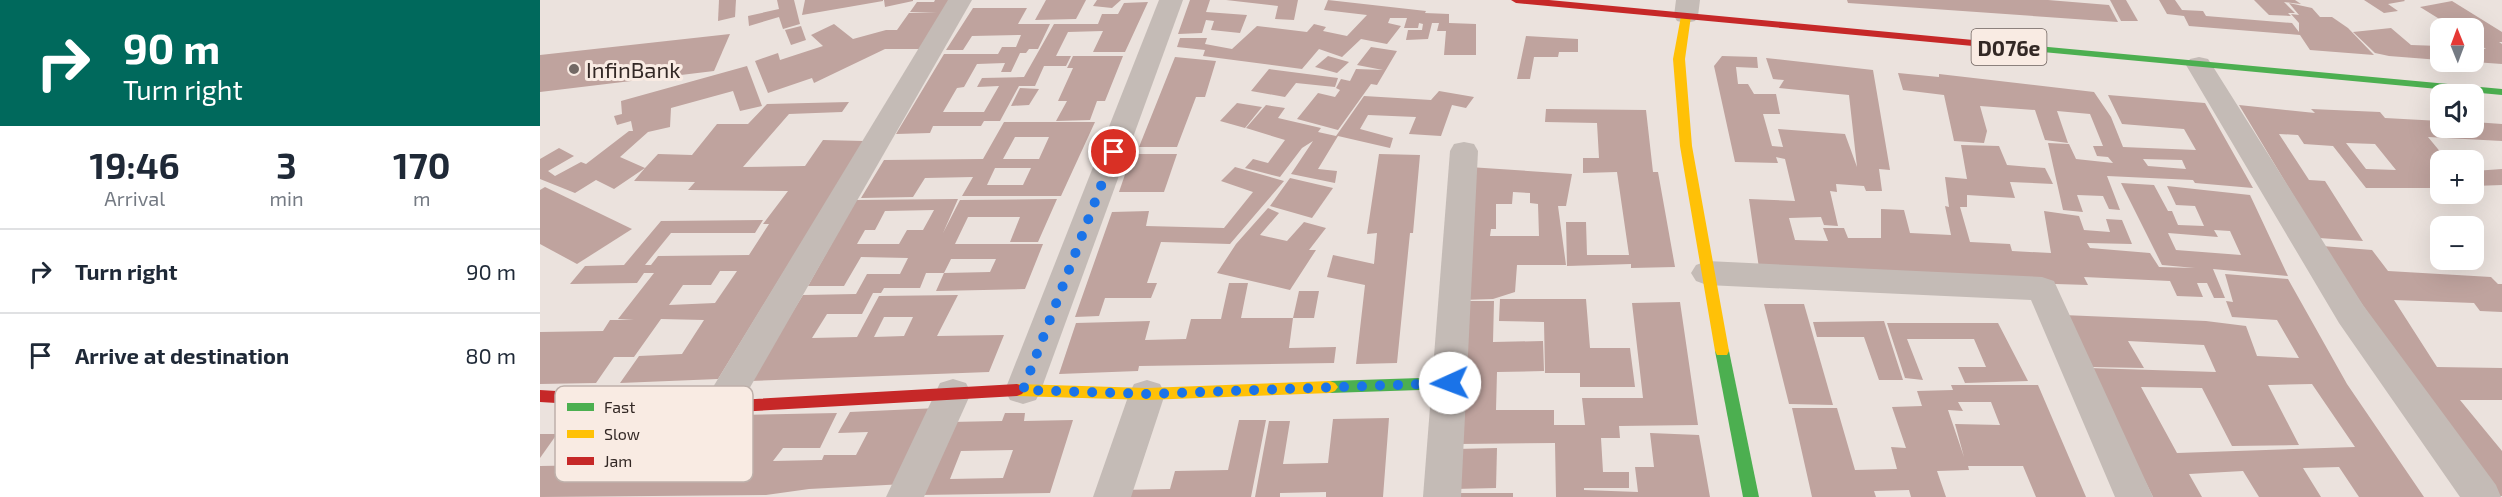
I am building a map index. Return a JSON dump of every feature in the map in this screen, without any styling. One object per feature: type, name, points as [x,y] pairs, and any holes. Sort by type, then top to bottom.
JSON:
[{"type":"main road","name":"D076e","points":[[1516,0],[1687,8],[2199,65],[2502,92]]},
{"type":"main road","points":[[1687,8],[1679,59],[1686,146],[1707,273],[1751,497]]},
{"type":"main road","points":[[753,405],[1023,390],[1148,394],[1450,383]]},
{"type":"main road","points":[[540,396],[555,397]]},
{"type":"street","points":[[732,386],[960,0]]},
{"type":"street","points":[[1023,390],[1171,0]]},
{"type":"street","points":[[2199,65],[2351,314],[2482,497]]},
{"type":"street","points":[[1442,497],[1464,151]]},
{"type":"street","points":[[1707,273],[2042,289],[2134,497]]},
{"type":"street","points":[[905,497],[953,393]]},
{"type":"street","points":[[1112,497],[1148,394]]},
{"type":"building","points":[[719,0],[736,0],[735,17],[718,21]]},
{"type":"building","points":[[777,0],[794,0],[800,24],[783,29],[779,17],[749,26],[748,16],[779,9]]},
{"type":"building","points":[[805,0],[883,0],[883,1],[802,15]]},
{"type":"building","points":[[884,0],[913,0],[913,1],[885,7]]},
{"type":"building","points":[[935,0],[950,0],[923,49],[885,49],[814,83],[812,78],[768,93],[755,61],[778,53],[780,60],[823,46],[811,35],[834,24],[853,39],[886,30],[897,30],[909,13],[937,12],[910,12],[917,2],[934,2]]},
{"type":"building","points":[[1046,0],[1086,0],[1076,19],[1035,20]]},
{"type":"building","points":[[1097,0],[1121,0],[1112,8],[1093,6]]},
{"type":"building","points":[[1190,0],[1210,0],[1206,12],[1247,15],[1240,33],[1211,30],[1214,21],[1206,20],[1202,33],[1178,34]]},
{"type":"building","points":[[1226,0],[1298,0],[1294,20],[1275,19],[1278,6]]},
{"type":"building","points":[[1328,0],[1449,14],[1449,23],[1476,24],[1476,55],[1444,55],[1446,31],[1437,31],[1439,23],[1432,23],[1428,39],[1406,40],[1408,30],[1422,30],[1423,24],[1419,23],[1418,28],[1404,28],[1407,18],[1390,18],[1388,23],[1401,26],[1387,44],[1361,39],[1342,57],[1319,49],[1302,69],[1203,56],[1205,50],[1177,47],[1180,38],[1207,38],[1205,44],[1232,49],[1257,26],[1307,32],[1314,24],[1326,27],[1323,31],[1347,36],[1367,15],[1324,10]]},
{"type":"building","points":[[1847,0],[2048,0],[2109,5],[2118,22],[1848,3]]},
{"type":"building","points":[[2110,0],[2126,0],[2138,21],[2121,21]]},
{"type":"building","points":[[2159,0],[2175,0],[2182,10],[2203,11],[2206,16],[2292,23],[2299,32],[2299,23],[2291,14],[2299,15],[2289,3],[2312,8],[2320,17],[2332,17],[2348,28],[2374,55],[2310,50],[2300,35],[2189,26],[2184,16],[2167,14]]},
{"type":"building","points":[[2254,0],[2295,0],[2301,4],[2284,2],[2295,13],[2288,13],[2291,16],[2269,15]]},
{"type":"building","points":[[2364,0],[2405,1],[2388,4],[2398,11],[2384,13]]},
{"type":"building","points":[[2452,1],[2479,18],[2438,18],[2420,7]]},
{"type":"building","points":[[1148,2],[1125,52],[1093,52],[1103,31],[1068,32],[1056,56],[1071,56],[1066,66],[1044,66],[1035,86],[1019,86],[1000,121],[984,121],[981,126],[933,126],[930,133],[896,134],[944,54],[998,54],[1002,47],[1016,47],[1021,35],[972,36],[963,50],[946,50],[973,8],[1027,8],[1018,24],[1050,24],[1038,49],[1029,49],[1026,53],[1020,53],[1011,72],[1001,72],[1005,63],[977,64],[964,87],[957,88],[943,112],[984,112],[999,86],[977,87],[982,78],[1024,77],[1054,24],[1098,24],[1102,14],[1118,14],[1124,3]]},
{"type":"building","points":[[2484,21],[2502,32],[2502,42],[2499,42],[2502,44],[2502,64],[2484,63],[2484,49],[2486,49],[2484,48]]},
{"type":"building","points":[[801,26],[806,40],[791,45],[785,30]]},
{"type":"building","points":[[2391,28],[2411,45],[2430,46],[2430,59],[2375,53],[2353,32]]},
{"type":"building","points":[[730,34],[714,71],[540,92],[540,55]]},
{"type":"building","points":[[1526,36],[1578,39],[1578,52],[1559,52],[1558,57],[1534,57],[1530,79],[1517,79]]},
{"type":"building","points":[[1371,47],[1397,51],[1377,85],[1371,84],[1338,130],[1297,119],[1318,93],[1335,97],[1340,90],[1336,88],[1341,79],[1350,81],[1356,69],[1383,70],[1357,65]]},
{"type":"building","points":[[1073,56],[1123,56],[1105,101],[1097,101],[1090,120],[1056,121],[1067,101],[1058,101],[1073,68],[1067,68]]},
{"type":"building","points":[[1328,56],[1349,62],[1337,73],[1315,67]]},
{"type":"building","points":[[1722,56],[1757,57],[1758,68],[1736,67],[1738,84],[1748,84],[1754,94],[1776,94],[1780,114],[1763,114],[1772,146],[1783,147],[1778,129],[1845,134],[1857,167],[1849,95],[1779,88],[1784,80],[1773,79],[1766,58],[1873,70],[1890,170],[1879,169],[1882,191],[1866,191],[1864,186],[1836,184],[1837,192],[1830,191],[1838,226],[1824,225],[1821,217],[1789,218],[1795,240],[1828,241],[1823,228],[1844,228],[1848,238],[1881,238],[1881,209],[1904,210],[1910,233],[1951,235],[1945,206],[1949,207],[1945,177],[1967,179],[1961,145],[1999,146],[2007,165],[2045,168],[2053,184],[2010,182],[2015,198],[1967,195],[1967,207],[1960,207],[1970,242],[2010,244],[2012,251],[2051,253],[2044,211],[2079,216],[2084,230],[2110,232],[2106,219],[2122,220],[2132,244],[2087,243],[2090,248],[2150,253],[2159,267],[2195,268],[2162,265],[2121,183],[2154,185],[2168,211],[2172,211],[2178,225],[2204,226],[2195,206],[2176,205],[2167,186],[2250,195],[2288,276],[2213,269],[2225,298],[2214,298],[2207,283],[2197,283],[2203,297],[2177,296],[2170,281],[2084,277],[2088,285],[1760,275],[1749,199],[1795,201],[1785,159],[1776,157],[1778,163],[1735,162],[1714,66]],"holes":[[[2214,230],[2230,231],[2241,255],[2176,250],[2168,233],[2218,237]]]},
{"type":"building","points":[[1175,57],[1216,61],[1205,97],[1196,97],[1177,147],[1139,147]]},
{"type":"building","points":[[747,66],[762,106],[740,111],[733,91],[671,108],[670,127],[648,132],[620,157],[645,168],[614,189],[596,180],[575,193],[540,179],[540,159],[559,148],[574,156],[548,171],[555,176],[581,162],[586,164],[629,131],[633,131],[631,121],[617,125],[614,116],[622,114],[621,101]]},
{"type":"building","points":[[1269,69],[1338,78],[1335,87],[1296,83],[1285,97],[1251,91]]},
{"type":"building","points":[[1898,73],[1939,77],[1939,74],[2094,92],[2111,117],[2123,147],[2196,150],[2184,129],[2122,124],[2108,95],[2205,103],[2253,188],[2195,183],[2193,180],[2107,176],[2120,210],[2109,209],[2103,196],[2077,195],[2083,212],[2063,210],[2048,143],[2069,144],[2076,159],[2113,163],[2108,157],[2097,156],[2093,146],[2103,146],[2090,114],[2057,111],[2068,143],[2045,140],[2035,110],[1980,106],[1987,131],[1984,143],[1954,141],[1944,95],[1903,90]],"holes":[[[2143,159],[2182,160],[2186,169],[2148,166]]]},
{"type":"building","points":[[1020,88],[1039,89],[1029,105],[1011,106]]},
{"type":"building","points":[[1439,91],[1474,97],[1466,108],[1452,105],[1441,136],[1409,134],[1416,117],[1368,115],[1360,129],[1393,138],[1390,148],[1338,136],[1318,169],[1337,171],[1335,183],[1291,174],[1313,141],[1302,148],[1280,177],[1245,168],[1253,159],[1268,163],[1285,140],[1246,128],[1266,105],[1285,108],[1278,118],[1321,128],[1318,132],[1336,136],[1364,96],[1431,100]]},
{"type":"building","points":[[849,102],[842,112],[789,114],[743,167],[805,166],[823,140],[864,141],[718,379],[620,383],[639,356],[682,354],[704,320],[661,319],[634,357],[614,357],[596,383],[540,384],[540,332],[603,331],[610,320],[634,320],[618,319],[654,273],[644,273],[637,283],[570,284],[585,266],[624,265],[661,221],[763,220],[755,233],[671,233],[645,265],[651,265],[658,256],[749,255],[769,224],[763,224],[788,191],[688,190],[695,182],[634,181],[658,154],[692,155],[717,124],[748,124],[767,104]],"holes":[[[720,271],[737,271],[715,303],[669,305],[683,285],[711,285]]]},
{"type":"building","points":[[1237,103],[1262,107],[1245,128],[1220,121]]},
{"type":"building","points":[[2239,105],[2315,113],[2311,109],[2380,112],[2385,118],[2430,120],[2430,137],[2428,137],[2439,150],[2430,150],[2430,188],[2366,188],[2333,146],[2304,144],[2298,135],[2279,134],[2309,180],[2325,181],[2363,241],[2319,238]],"holes":[[[2346,143],[2375,144],[2396,170],[2366,169]]]},
{"type":"building","points":[[1546,109],[1646,110],[1653,172],[1658,172],[1675,267],[1631,268],[1631,264],[1567,266],[1566,222],[1586,222],[1587,255],[1629,255],[1617,172],[1583,173],[1583,158],[1599,158],[1597,123],[1545,122]]},
{"type":"building","points":[[1004,122],[1095,122],[1061,196],[962,196],[973,177],[925,178],[913,197],[861,198],[884,160],[983,159]],"holes":[[[1015,137],[1049,137],[1039,159],[1003,159]],[[995,168],[1031,168],[1023,185],[987,185]]]},
{"type":"building","points":[[2484,123],[2502,124],[2502,141],[2446,138],[2484,138]]},
{"type":"building","points":[[1132,154],[1177,154],[1164,192],[1119,192]]},
{"type":"building","points":[[1379,154],[1420,155],[1413,233],[1410,233],[1397,363],[1356,364],[1365,285],[1327,277],[1333,255],[1374,264],[1377,233],[1367,234]]},
{"type":"building","points":[[1235,167],[1284,181],[1230,244],[1161,242],[1147,283],[1157,283],[1151,298],[1105,298],[1099,316],[1075,317],[1112,212],[1149,211],[1146,226],[1224,228],[1253,192],[1221,181]]},
{"type":"building","points":[[1469,167],[1572,174],[1566,206],[1558,206],[1566,265],[1517,265],[1515,292],[1493,299],[1462,300]],"holes":[[[1513,192],[1530,193],[1530,203],[1538,204],[1539,236],[1490,236],[1491,229],[1496,229],[1496,204],[1512,204]]]},
{"type":"building","points":[[2502,169],[2502,185],[2484,186],[2484,170]]},
{"type":"building","points":[[1290,178],[1333,188],[1312,218],[1270,206]]},
{"type":"building","points":[[545,187],[632,229],[577,264],[540,244],[540,190]]},
{"type":"building","points":[[958,199],[943,233],[960,200],[1057,199],[1038,242],[1010,242],[1020,217],[968,217],[955,244],[1043,244],[1025,289],[936,291],[944,273],[926,273],[920,288],[884,288],[881,293],[873,293],[862,314],[827,314],[812,338],[857,337],[879,296],[958,295],[937,336],[1004,335],[989,372],[750,381],[803,295],[856,294],[867,274],[900,274],[908,258],[861,257],[844,286],[808,286],[856,200]],"holes":[[[934,210],[923,230],[907,230],[899,244],[857,244],[865,230],[875,230],[885,211]],[[951,259],[996,259],[990,272],[944,273]],[[884,317],[913,317],[904,336],[874,337]]]},
{"type":"building","points":[[1268,208],[1279,213],[1260,235],[1287,241],[1304,222],[1326,228],[1309,250],[1316,250],[1290,290],[1217,273],[1236,244]]},
{"type":"building","points":[[2322,246],[2372,250],[2388,271],[2491,277],[2498,284],[2502,284],[2502,312],[2480,311],[2474,303],[2394,300],[2437,367],[2502,368],[2502,400],[2460,400],[2502,451],[2502,496],[2494,496]]},
{"type":"building","points":[[2225,274],[2288,279],[2347,384],[2424,497],[2359,497],[2339,467],[2303,468],[2321,497],[2259,497],[2243,471],[2189,474],[2202,497],[2153,497],[2089,368],[2216,372],[2204,345],[2128,341],[2144,368],[2091,367],[2063,315],[2206,321],[2246,326],[2257,356],[2299,358],[2277,320],[2232,317],[2226,301],[2233,302]],"holes":[[[2312,384],[2355,447],[2177,453],[2141,387],[2202,388],[2232,446],[2299,445],[2268,385]]]},
{"type":"building","points":[[1229,283],[1248,283],[1241,318],[1293,318],[1289,348],[1336,347],[1334,363],[1139,366],[1138,371],[1059,374],[1076,323],[1150,321],[1145,340],[1186,339],[1191,319],[1221,319]]},
{"type":"building","points":[[1299,291],[1319,291],[1314,318],[1293,318]]},
{"type":"building","points":[[1500,299],[1586,299],[1590,348],[1630,348],[1635,387],[1580,387],[1580,373],[1545,373],[1544,322],[1499,321]]},
{"type":"building","points":[[1462,301],[1494,301],[1493,342],[1543,341],[1544,371],[1497,372],[1496,410],[1554,410],[1554,425],[1585,425],[1582,398],[1643,398],[1632,303],[1680,302],[1698,425],[1619,426],[1620,438],[1601,438],[1603,472],[1629,472],[1629,488],[1584,488],[1584,490],[1638,492],[1635,467],[1654,467],[1650,433],[1699,435],[1710,497],[1556,497],[1555,443],[1459,444]]},
{"type":"building","points":[[1764,304],[1804,304],[1833,405],[1789,404]]},
{"type":"building","points":[[1884,321],[1903,380],[1879,380],[1864,337],[1817,337],[1813,322]]},
{"type":"building","points":[[1887,323],[1998,323],[2028,381],[1965,383],[1958,367],[1986,367],[1974,339],[1907,339],[1923,380],[1905,378]]},
{"type":"building","points":[[1951,385],[2038,385],[2086,497],[2036,497],[2023,466],[1968,466],[1969,470],[1937,471],[1946,497],[1911,497],[1909,490],[1874,491],[1876,497],[1812,497],[1792,408],[1837,408],[1855,470],[1897,469],[1891,447],[1906,448],[1892,407],[1922,406],[1917,391],[1953,390]],"holes":[[[1958,402],[1991,402],[2000,425],[1955,424],[1964,457],[1948,410],[1963,411]]]},
{"type":"building","points":[[938,408],[905,484],[809,489],[766,495],[540,497],[540,466],[555,466],[555,482],[753,482],[753,415],[837,413],[820,448],[783,448],[773,461],[822,460],[824,455],[856,455],[868,432],[838,433],[850,412]]},
{"type":"building","points":[[1005,413],[1025,413],[1024,421],[1073,420],[1050,493],[920,495],[950,422],[1002,421]],"holes":[[[1013,450],[1003,478],[950,479],[961,451]]]},
{"type":"building","points":[[1389,418],[1383,497],[1326,497],[1326,492],[1280,493],[1280,497],[1255,497],[1269,421],[1290,421],[1283,464],[1328,463],[1333,419]]},
{"type":"building","points":[[1239,420],[1266,420],[1251,497],[1118,497],[1120,490],[1170,489],[1175,471],[1228,470]]},
{"type":"building","points":[[540,434],[555,434],[555,437],[540,458]]},
{"type":"building","points":[[1497,448],[1496,488],[1454,489],[1457,449]]},
{"type":"building","points":[[1453,493],[1513,493],[1513,497],[1453,497]]},
{"type":"traffic: fast","points":[[2005,46],[2502,92]]},
{"type":"traffic: fast","points":[[1722,351],[1751,497]]},
{"type":"traffic: fast","points":[[1330,387],[1450,383]]},
{"type":"traffic: slow","points":[[1686,16],[1679,59],[1686,146],[1722,351]]},
{"type":"traffic: slow","points":[[1017,390],[1147,394],[1330,387]]},
{"type":"traffic: jam","points":[[1516,0],[2005,46]]},
{"type":"traffic: jam","points":[[753,405],[1017,390]]},
{"type":"traffic: jam","points":[[540,396],[555,397]]},
{"type":"place","name":"InfinBank","points":[[574,69]]},
{"type":"route","points":[[1114,152],[1023,390],[1148,394],[1450,383]]}]
